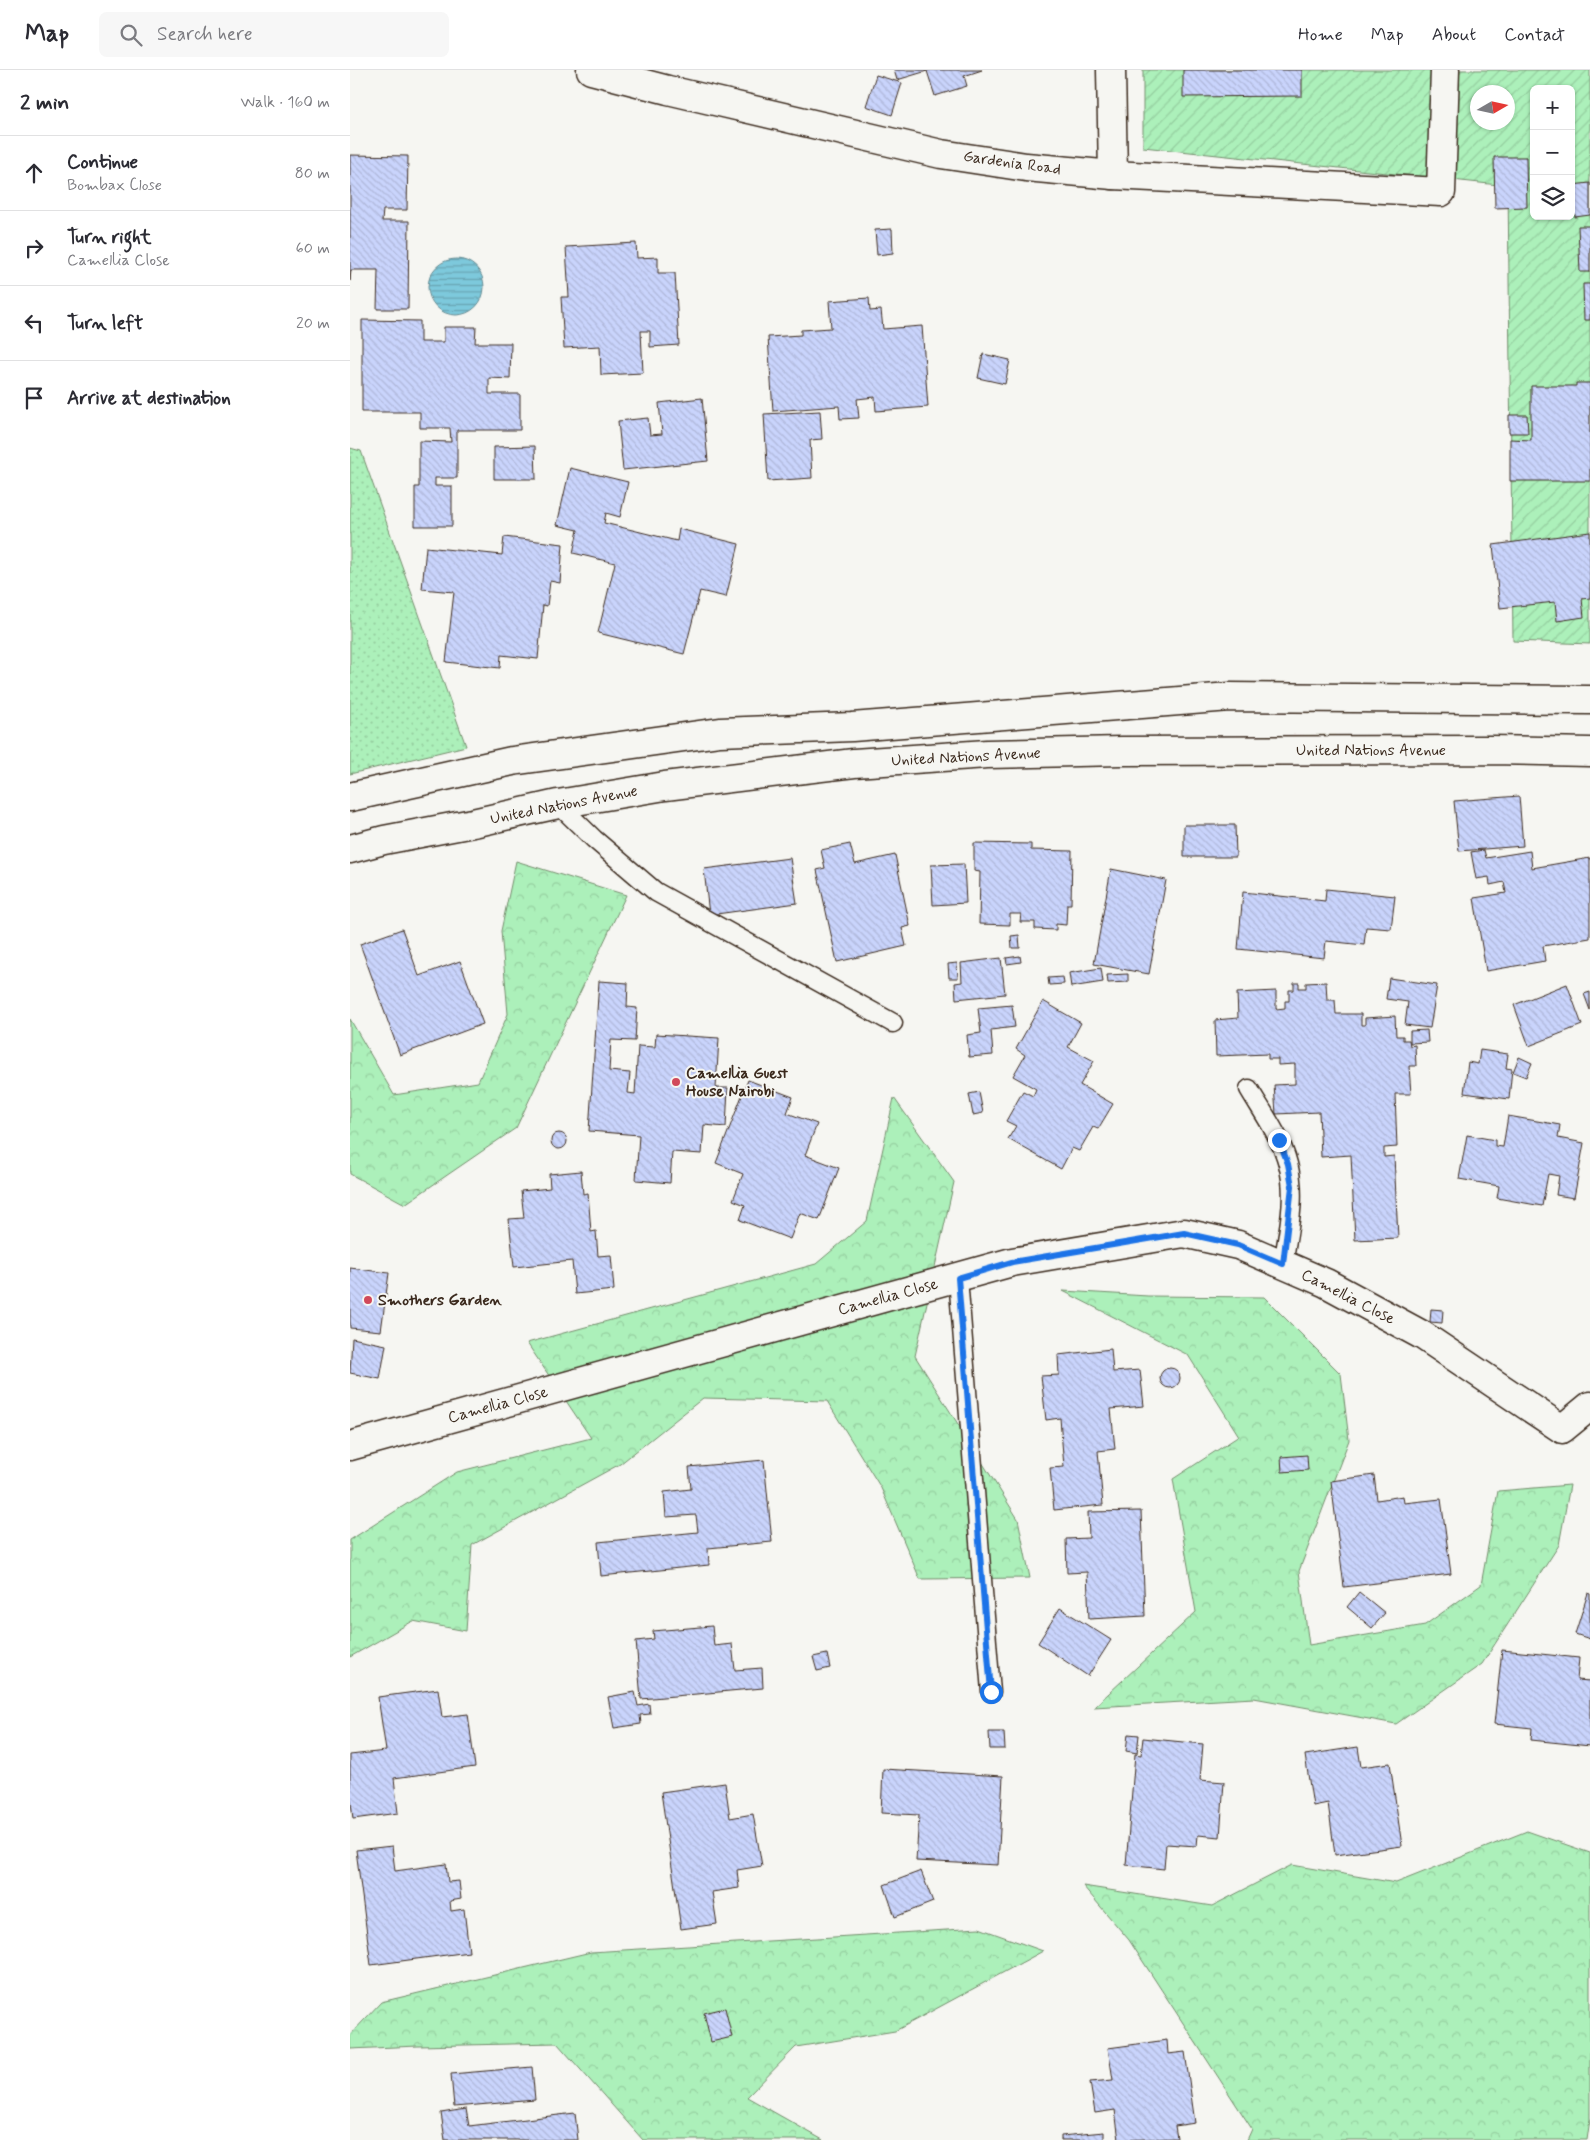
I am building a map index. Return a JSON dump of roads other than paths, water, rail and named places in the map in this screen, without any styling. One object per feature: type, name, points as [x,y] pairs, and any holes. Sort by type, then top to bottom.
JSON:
[{"type":"street","name":"Gardenia Road","points":[[591,70],[941,154],[1026,167],[1113,175],[1441,192],[1445,70]]},
{"type":"street","points":[[1111,70],[1113,175]]},
{"type":"street","points":[[350,796],[512,761],[720,732],[852,727],[1230,696],[1590,700]]},
{"type":"street","name":"United Nations Avenue","points":[[350,849],[384,840],[558,804],[665,786],[854,763],[986,754],[1122,750],[1491,750],[1590,752]]},
{"type":"street","name":"Camellia Close","points":[[350,1446],[1012,1262],[1184,1233],[1238,1245],[1326,1283],[1422,1335],[1562,1429],[1590,1409]]},
{"type":"lane","points":[[558,804],[594,839],[656,892],[893,1024]]},
{"type":"lane","points":[[1249,1089],[1279,1140],[1288,1164],[1292,1186],[1283,1264]]},
{"type":"lane","points":[[958,1278],[991,1692]]},
{"type":"water","points":[[450,259],[462,259],[476,267],[484,281],[482,298],[476,307],[462,315],[450,315],[440,310],[433,303],[428,293],[428,281],[433,271],[440,264]]},
{"type":"place","name":"Camellia Guest House Nairobi","points":[[676,1082]]},
{"type":"place","name":"Smothers Garden","points":[[368,1300]]}]
